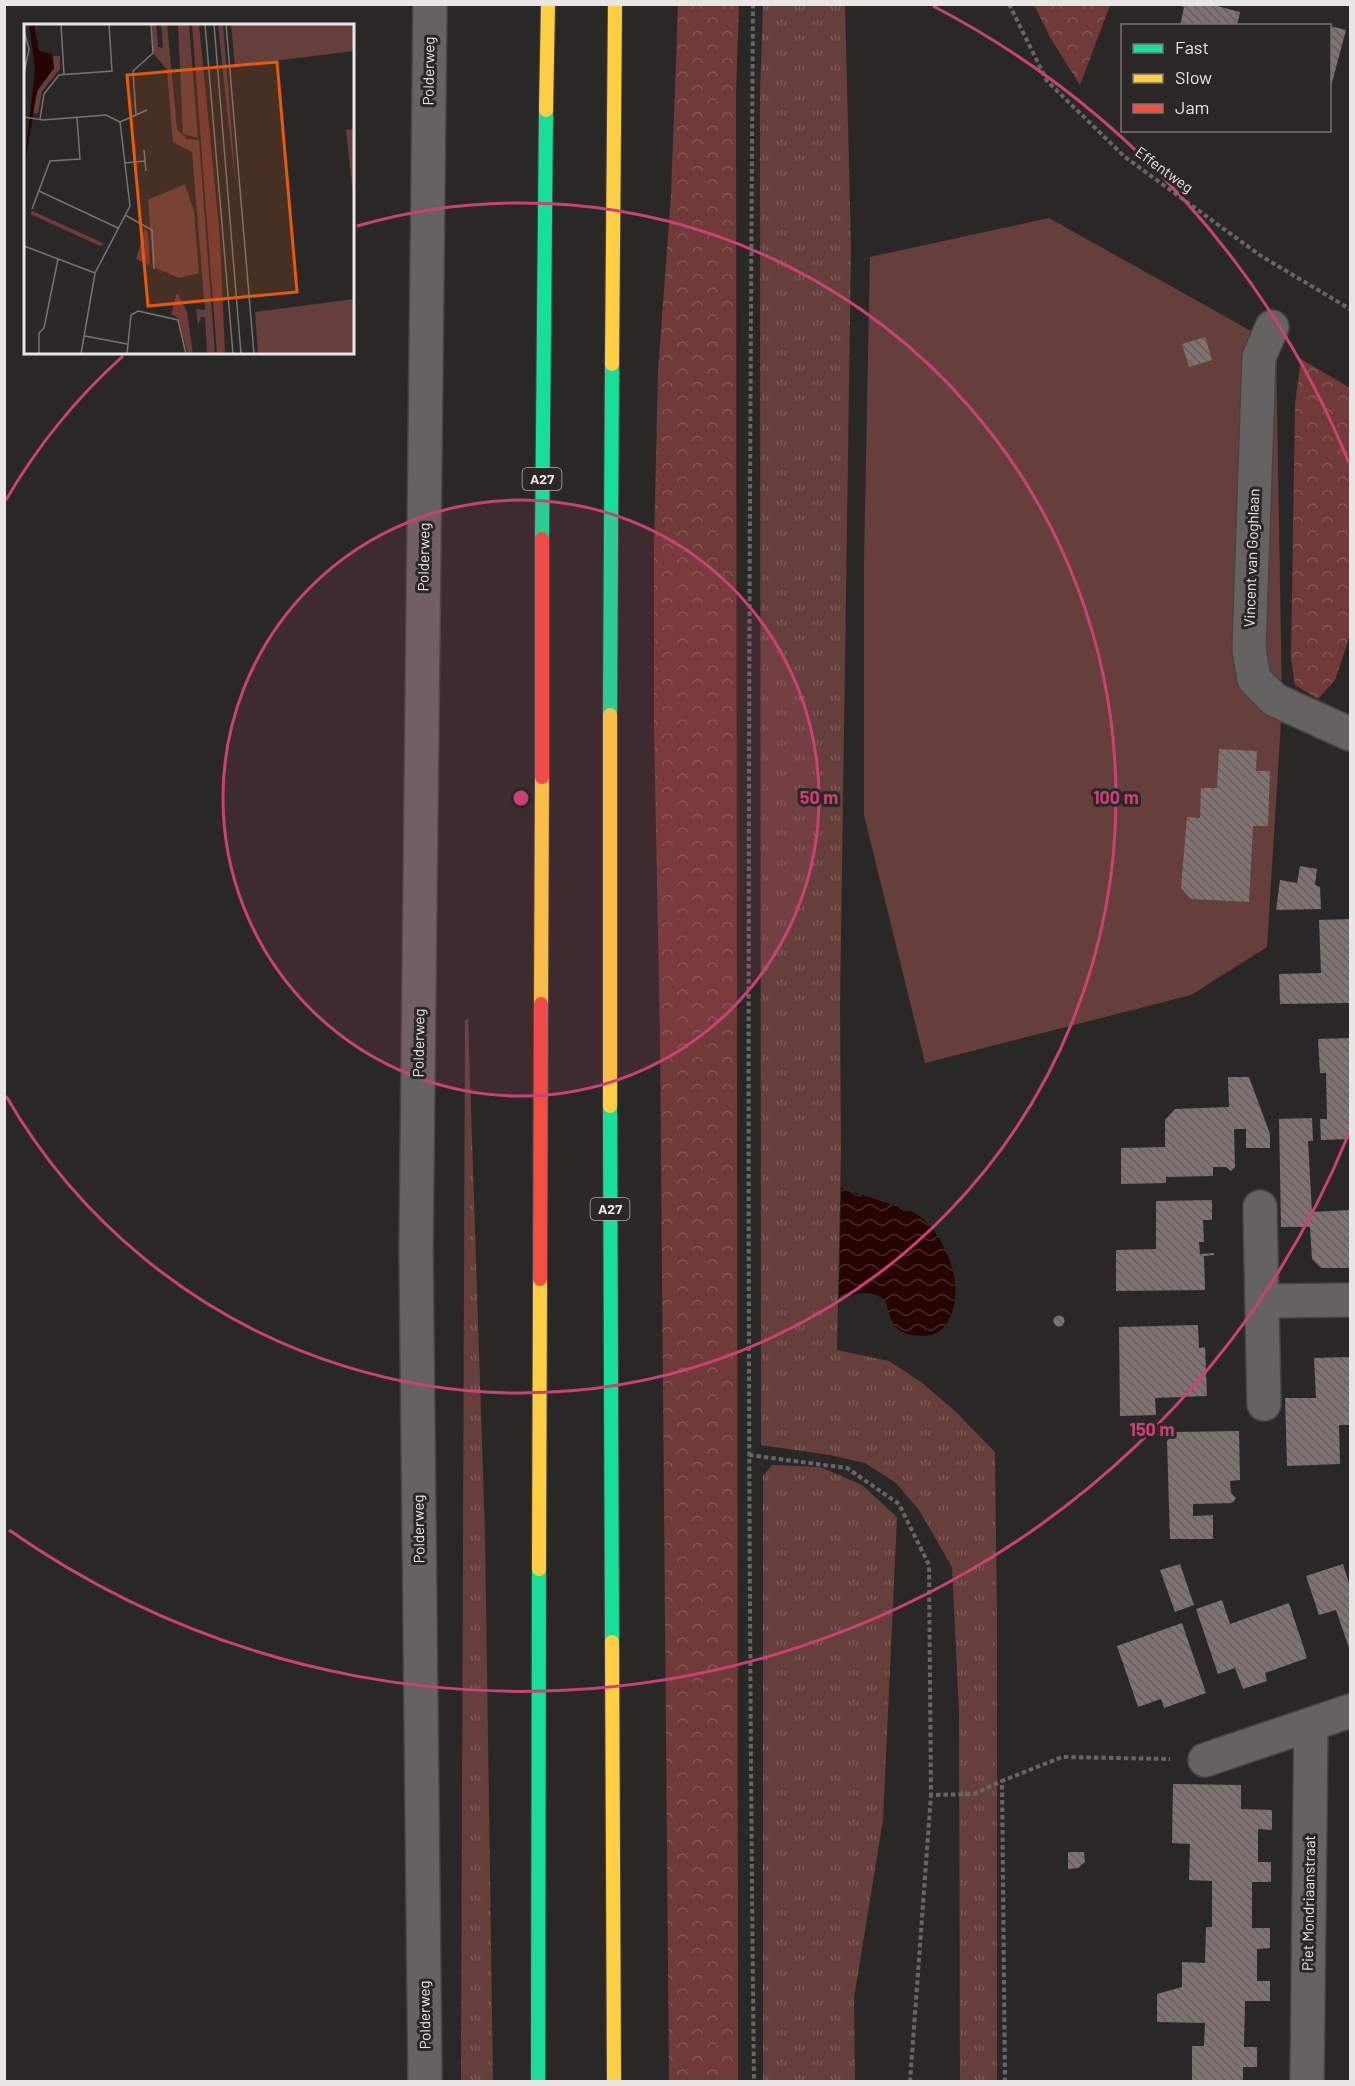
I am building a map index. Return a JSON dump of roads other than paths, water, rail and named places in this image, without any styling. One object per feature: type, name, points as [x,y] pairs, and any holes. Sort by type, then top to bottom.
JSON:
[{"type":"highway","name":"A27","points":[[538,2082],[543,344],[548,4]]},
{"type":"highway","name":"A27","points":[[614,2082],[609,1166],[611,348],[615,4]]},
{"type":"street","name":"Polderweg","points":[[425,2082],[416,1250],[430,4]]},
{"type":"street","name":"Vincent van Goghlaan","points":[[1272,327],[1259,357],[1249,649],[1254,679],[1275,700],[1350,734]]},
{"type":"street","points":[[1260,1207],[1264,1404]]},
{"type":"street","points":[[1262,1300],[1350,1300]]},
{"type":"street","points":[[1204,1760],[1350,1711]]},
{"type":"street","name":"Piet Mondriaanstraat","points":[[1307,2082],[1311,1724]]},
{"type":"water","points":[[841,1188],[913,1212],[927,1222],[937,1235],[946,1250],[955,1284],[955,1301],[951,1316],[938,1332],[921,1336],[899,1330],[892,1321],[886,1301],[874,1294],[863,1293],[839,1298]]}]
